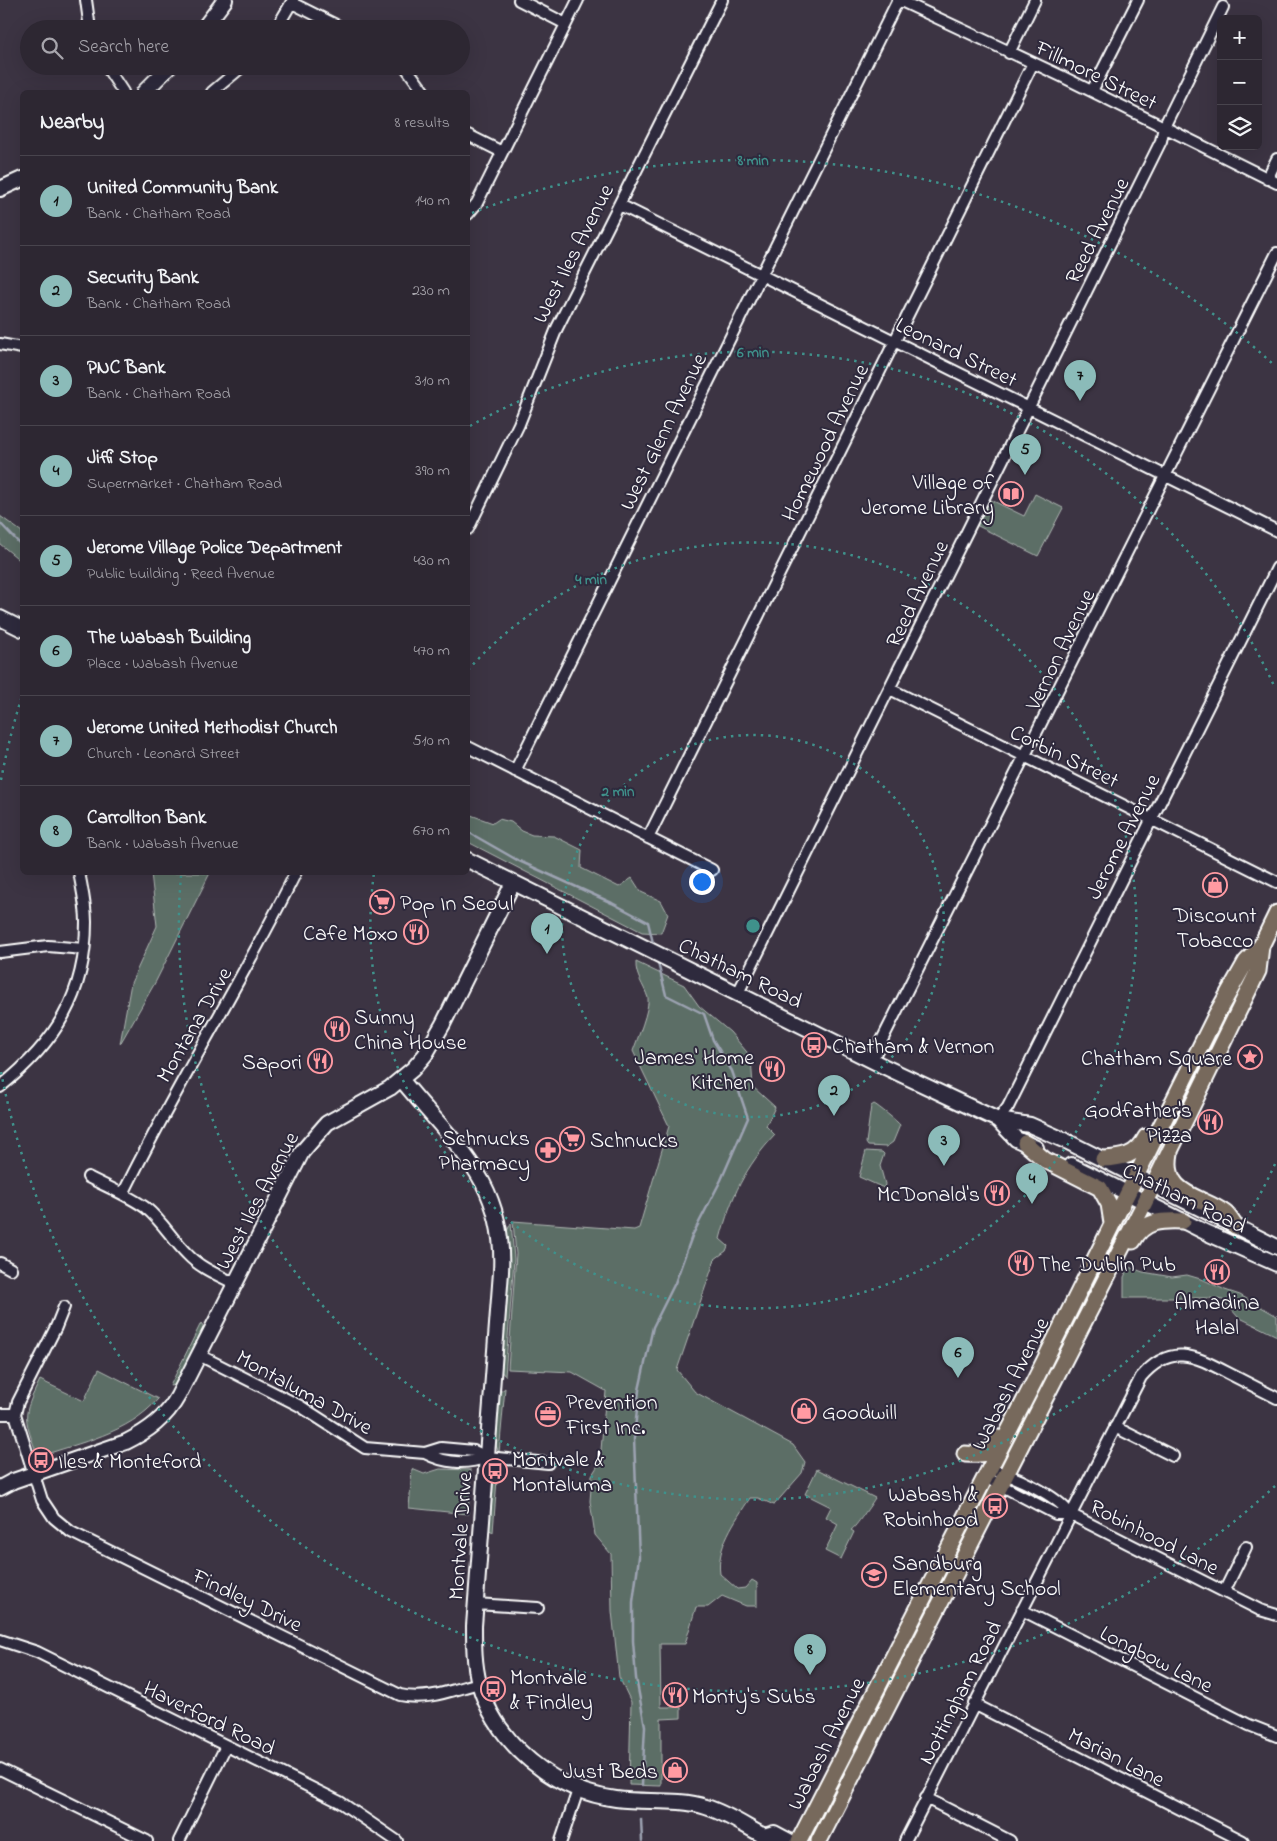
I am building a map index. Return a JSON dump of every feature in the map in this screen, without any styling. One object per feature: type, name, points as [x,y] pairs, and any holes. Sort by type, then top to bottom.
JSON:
[{"type":"main road","name":"Wabash Avenue","points":[[799,1841],[1036,1378],[1216,1015],[1246,962],[1260,946],[1277,913]]},
{"type":"main road","name":"Wabash Avenue","points":[[818,1841],[1002,1479],[1146,1202],[1258,971],[1260,946]]},
{"type":"main road","points":[[1103,1159],[1128,1156],[1138,1150],[1142,1146],[1160,1111],[1172,1102]]},
{"type":"main road","points":[[1026,1143],[1045,1160],[1100,1188],[1109,1204],[1112,1224]]},
{"type":"main road","points":[[1171,1149],[1170,1165],[1172,1176],[1182,1191],[1226,1214],[1235,1226]]},
{"type":"main road","points":[[1065,1358],[1085,1336],[1140,1230],[1153,1222],[1183,1221]]},
{"type":"main road","points":[[965,1454],[981,1454],[992,1449],[1019,1397],[1036,1378]]},
{"type":"street","points":[[86,0],[89,20]]},
{"type":"street","points":[[211,20],[225,0]]},
{"type":"street","points":[[519,0],[566,24]]},
{"type":"street","points":[[470,212],[477,203],[578,0]]},
{"type":"street","name":"West Iles Avenue","points":[[470,525],[519,424],[557,328],[722,0]]},
{"type":"street","name":"Fillmore Street","points":[[898,0],[912,3],[1009,53],[1092,91],[1277,183]]},
{"type":"street","name":"West Glenn Avenue","points":[[515,771],[760,274],[898,0]]},
{"type":"street","points":[[1009,53],[1035,0]]},
{"type":"street","points":[[1092,91],[1138,0]]},
{"type":"street","points":[[281,20],[292,1],[327,20]]},
{"type":"street","name":"Reed Avenue","points":[[738,993],[1161,141],[1164,127],[1223,6]]},
{"type":"street","name":"Homewood Avenue","points":[[648,838],[1033,63]]},
{"type":"street","points":[[112,75],[122,90]]},
{"type":"street","points":[[146,90],[161,75]]},
{"type":"street","points":[[214,90],[232,75]]},
{"type":"street","points":[[412,75],[423,90]]},
{"type":"street","points":[[470,136],[502,152]]},
{"type":"street","points":[[1267,178],[1277,159]]},
{"type":"street","points":[[0,187],[20,180]]},
{"type":"street","name":"Leonard Street","points":[[620,205],[1277,531]]},
{"type":"street","name":"Vernon Avenue","points":[[872,1060],[1277,253]]},
{"type":"street","points":[[0,344],[20,348]]},
{"type":"street","name":"Jerome Avenue","points":[[998,1120],[1008,1107],[1277,568]]},
{"type":"street","points":[[0,618],[20,628]]},
{"type":"street","name":"Corbin Street","points":[[890,689],[1277,882]]},
{"type":"street","points":[[470,749],[712,870]]},
{"type":"street","name":"Chatham Road","points":[[470,861],[872,1060],[998,1120],[1030,1125],[1103,1159],[1277,1247]]},
{"type":"street","points":[[0,1087],[28,1064],[59,1026],[70,1005],[80,976],[84,949],[86,920],[79,875]]},
{"type":"street","name":"Montana Drive","points":[[123,1194],[169,1104],[252,960],[294,875]]},
{"type":"street","name":"West Iles Avenue","points":[[0,1488],[140,1435],[164,1416],[174,1403],[199,1356],[296,1162],[311,1139],[327,1123],[382,1093],[413,1069],[433,1042],[513,882]]},
{"type":"street","points":[[0,952],[48,946],[84,949]]},
{"type":"street","name":"Montvale Drive","points":[[401,1079],[469,1159],[485,1185],[497,1218],[502,1265],[475,1604],[474,1652],[479,1683],[495,1719],[518,1749],[547,1774],[578,1790],[615,1799],[691,1804],[705,1807],[766,1838],[774,1833],[789,1841]]},
{"type":"street","name":"Chatham Road","points":[[998,1120],[1016,1138],[1183,1221],[1277,1264]]},
{"type":"street","points":[[88,1178],[123,1194],[155,1216],[195,1262],[236,1284]]},
{"type":"street","points":[[0,1263],[11,1269]]},
{"type":"street","points":[[0,1414],[15,1414],[18,1402],[56,1327],[64,1307]]},
{"type":"street","name":"Nottingham Road","points":[[905,1841],[1115,1426],[1141,1377],[1149,1367],[1171,1356],[1187,1355],[1197,1358],[1277,1398]]},
{"type":"street","name":"Montaluma Drive","points":[[199,1356],[300,1406],[365,1448],[425,1452],[441,1448],[474,1450],[487,1457],[548,1462]]},
{"type":"street","name":"Findley Drive","points":[[15,1414],[33,1474],[46,1507],[54,1518],[71,1532],[388,1690],[407,1696],[426,1697],[479,1683]]},
{"type":"street","points":[[1115,1426],[1173,1456]]},
{"type":"street","name":"Robinhood Lane","points":[[988,1473],[1062,1502],[1070,1514],[1260,1610],[1277,1615]]},
{"type":"street","name":"Robinhood Lane","points":[[1224,1592],[1246,1547]]},
{"type":"street","points":[[475,1604],[538,1608]]},
{"type":"street","name":"Longbow Lane","points":[[1022,1610],[1249,1725],[1277,1736]]},
{"type":"street","name":"Haverford Road","points":[[0,1640],[37,1652],[340,1802],[396,1841]]},
{"type":"street","name":"Marian Lane","points":[[974,1704],[1243,1841]]},
{"type":"street","points":[[179,1841],[226,1746]]},
{"type":"street","points":[[0,1769],[146,1841]]},
{"type":"street","points":[[561,1841],[578,1790]]},
{"type":"street","points":[[926,1798],[1010,1841]]},
{"type":"green space","points":[[1035,494],[1063,508],[1038,556],[976,525],[989,499],[1024,516]]},
{"type":"green space","points":[[0,516],[20,531],[20,560],[0,544]]},
{"type":"green space","points":[[470,815],[493,823],[499,819],[511,822],[522,831],[532,835],[554,836],[582,850],[581,868],[619,887],[632,878],[641,892],[661,901],[668,914],[661,933],[642,932],[470,843]]},
{"type":"green space","points":[[151,875],[209,875],[156,981],[120,1044],[131,983],[157,926]]},
{"type":"green space","points":[[636,962],[684,985],[699,1006],[730,1032],[751,1057],[753,1087],[775,1107],[766,1126],[775,1135],[755,1159],[734,1196],[720,1239],[728,1246],[726,1251],[715,1259],[677,1370],[695,1392],[793,1445],[805,1462],[802,1473],[774,1505],[758,1498],[750,1498],[733,1525],[724,1544],[721,1554],[720,1574],[737,1589],[745,1588],[752,1580],[757,1583],[757,1606],[746,1606],[722,1596],[708,1607],[696,1607],[685,1644],[660,1644],[661,1707],[681,1707],[681,1718],[661,1719],[661,1786],[629,1785],[631,1702],[619,1677],[612,1611],[611,1554],[595,1535],[590,1501],[592,1475],[600,1462],[606,1391],[572,1372],[508,1369],[516,1254],[513,1221],[634,1230],[639,1228],[669,1126],[633,1051],[648,1003],[648,998],[638,976]]},
{"type":"green space","points":[[874,1104],[900,1125],[893,1142],[886,1147],[868,1146],[866,1143],[871,1106]]},
{"type":"green space","points":[[866,1151],[882,1152],[884,1154],[880,1166],[885,1184],[884,1188],[859,1177]]},
{"type":"green space","points":[[511,1223],[514,1259],[505,1376],[500,1370],[509,1264],[507,1231]]},
{"type":"green space","points":[[1129,1267],[1143,1272],[1172,1277],[1187,1275],[1240,1295],[1277,1316],[1277,1336],[1238,1317],[1223,1300],[1209,1298],[1124,1298],[1124,1277]]},
{"type":"green space","points":[[201,1323],[204,1327],[175,1385],[170,1386]]},
{"type":"green space","points":[[99,1369],[158,1399],[146,1411],[118,1429],[38,1457],[27,1425],[27,1411],[40,1380],[84,1401]]},
{"type":"green space","points":[[505,1388],[499,1453],[495,1443],[499,1393]]},
{"type":"green space","points":[[498,1466],[493,1532],[488,1529],[492,1473]]},
{"type":"green space","points":[[412,1469],[424,1474],[440,1469],[471,1470],[468,1514],[409,1508]]},
{"type":"green space","points":[[817,1469],[875,1498],[851,1530],[854,1532],[841,1559],[825,1551],[838,1524],[826,1517],[831,1507],[805,1494]]},
{"type":"waterway","points":[[0,523],[20,544]]},
{"type":"waterway","points":[[470,833],[517,860],[612,903],[648,922],[654,947]]},
{"type":"waterway","points":[[642,1785],[645,1726],[636,1678],[633,1641],[633,1602],[639,1557],[634,1439],[639,1390],[653,1327],[675,1283],[692,1236],[721,1180],[748,1118],[732,1071],[713,1040],[704,1014],[666,995],[657,959]]},
{"type":"waterway","points":[[641,1819],[642,1841]]},
{"type":"place","name":"Jerome United Methodist Church","points":[[1080,401]]},
{"type":"place","name":"Jerome Village Police Department","points":[[1025,475]]},
{"type":"place","name":"Village of Jerome Library","points":[[1011,494]]},
{"type":"place","name":"Discount Tobacco","points":[[1215,885]]},
{"type":"place","name":"Pop In Seoul","points":[[382,902]]},
{"type":"place","name":"Cafe Moxo","points":[[416,932]]},
{"type":"place","name":"United Community Bank","points":[[547,954]]},
{"type":"place","name":"Sunny China House","points":[[337,1029]]},
{"type":"place","name":"Chatham & Vernon","points":[[814,1045]]},
{"type":"place","name":"Chatham Square","points":[[1250,1057]]},
{"type":"place","name":"Sapori","points":[[320,1061]]},
{"type":"place","name":"James' Home Kitchen","points":[[772,1069]]},
{"type":"place","name":"Security Bank","points":[[834,1116]]},
{"type":"place","name":"Godfather's Pizza","points":[[1210,1122]]},
{"type":"place","name":"Schnucks","points":[[572,1139]]},
{"type":"place","name":"Schnucks Pharmacy","points":[[548,1150]]},
{"type":"place","name":"PNC Bank","points":[[944,1166]]},
{"type":"place","name":"McDonald's","points":[[997,1193]]},
{"type":"place","name":"Jiffi Stop","points":[[1032,1204]]},
{"type":"place","name":"The Dublin Pub","points":[[1021,1263]]},
{"type":"place","name":"Almadina Halal","points":[[1217,1272]]},
{"type":"place","name":"The Wabash Building","points":[[958,1378]]},
{"type":"place","name":"Goodwill","points":[[804,1411]]},
{"type":"place","name":"Prevention First Inc.","points":[[548,1414]]},
{"type":"place","name":"Iles & Monteford","points":[[41,1460]]},
{"type":"place","name":"Montvale & Montaluma","points":[[495,1471]]},
{"type":"place","name":"Wabash & Robinhood","points":[[995,1506]]},
{"type":"place","name":"Sandburg Elementary School","points":[[874,1575]]},
{"type":"place","name":"Carrollton Bank","points":[[810,1675]]},
{"type":"place","name":"Montvale & Findley","points":[[493,1689]]},
{"type":"place","name":"Monty's Subs","points":[[675,1695]]},
{"type":"place","name":"Just Beds","points":[[675,1770]]}]
